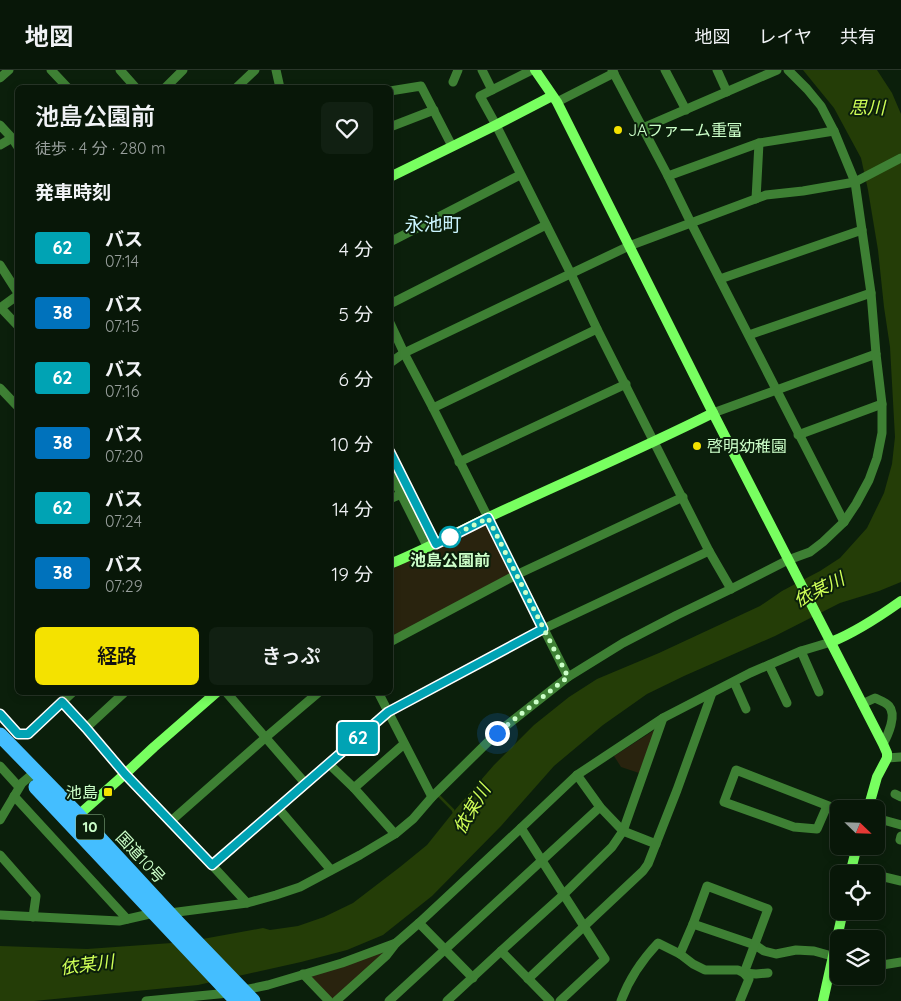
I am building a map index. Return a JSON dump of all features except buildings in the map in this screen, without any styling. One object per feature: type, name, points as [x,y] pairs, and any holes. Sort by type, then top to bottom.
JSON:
[{"type":"highway","name":"国道10号","points":[[0,735],[27,779]]},
{"type":"highway","name":"国道10号","points":[[0,748],[27,779],[74,819],[237,992]]},
{"type":"highway","name":"国道10号","points":[[74,819],[154,913],[172,921]]},
{"type":"street","points":[[0,78],[9,70]]},
{"type":"street","points":[[52,70],[65,85]]},
{"type":"street","points":[[120,70],[133,85]]},
{"type":"street","points":[[168,85],[183,70]]},
{"type":"street","points":[[239,85],[255,70]]},
{"type":"street","points":[[276,70],[279,85]]},
{"type":"street","points":[[452,82],[458,70]]},
{"type":"street","points":[[482,70],[492,90]]},
{"type":"street","points":[[731,589],[709,550],[480,96],[534,70],[554,99],[887,753],[887,758],[877,777],[871,800]]},
{"type":"street","points":[[665,70],[686,110]]},
{"type":"street","points":[[717,70],[727,92]]},
{"type":"street","points":[[643,128],[777,70]]},
{"type":"street","points":[[172,921],[247,903],[300,887],[360,855],[395,834],[413,819],[432,797],[497,733],[568,677],[623,643],[677,615],[810,552],[844,522],[869,480],[877,458],[882,433],[882,404],[871,293],[857,181],[821,106],[788,70]]},
{"type":"street","points":[[393,176],[496,125],[613,72],[844,522]]},
{"type":"street","points":[[393,91],[421,86],[452,146]]},
{"type":"street","points":[[393,126],[434,110]]},
{"type":"street","points":[[0,125],[15,142]]},
{"type":"street","points":[[668,176],[760,143],[834,131]]},
{"type":"street","points":[[0,145],[12,138]]},
{"type":"street","points":[[756,199],[760,143]]},
{"type":"street","points":[[393,361],[404,353],[629,246],[766,195],[803,191],[857,181],[901,158]]},
{"type":"street","points":[[393,240],[520,175]]},
{"type":"street","points":[[393,302],[546,225]]},
{"type":"street","points":[[720,279],[862,230]]},
{"type":"street","points":[[0,264],[15,289]]},
{"type":"street","points":[[748,335],[871,293]]},
{"type":"street","points":[[15,296],[1,308],[15,323]]},
{"type":"street","points":[[393,329],[568,677]]},
{"type":"street","points":[[433,408],[598,330]]},
{"type":"street","points":[[393,563],[655,442],[713,413],[876,354]]},
{"type":"street","points":[[459,462],[626,384]]},
{"type":"street","points":[[0,388],[15,404]]},
{"type":"street","points":[[798,435],[882,404]]},
{"type":"street","points":[[393,460],[405,492],[432,546]]},
{"type":"street","points":[[393,476],[405,492]]},
{"type":"street","points":[[393,497],[405,492]]},
{"type":"street","points":[[393,640],[516,575],[683,497]]},
{"type":"street","points":[[212,865],[388,712],[543,629],[709,550]]},
{"type":"street","points":[[336,1001],[576,776],[663,718],[769,665],[829,638],[840,638],[901,601]]},
{"type":"street","points":[[801,651],[819,692]]},
{"type":"street","points":[[769,665],[787,703]]},
{"type":"street","points":[[734,682],[746,709]]},
{"type":"street","points":[[528,978],[643,871],[648,864],[712,693]]},
{"type":"street","points":[[0,714],[18,734],[28,734],[70,695]]},
{"type":"street","points":[[86,728],[122,695]]},
{"type":"street","points":[[74,819],[215,695]]},
{"type":"street","points":[[229,695],[305,784]]},
{"type":"street","points":[[171,821],[315,695]]},
{"type":"street","points":[[380,695],[432,797]]},
{"type":"street","points":[[862,704],[875,698],[888,705],[892,711],[890,730],[882,744]]},
{"type":"street","points":[[62,702],[125,774],[247,903]]},
{"type":"street","points":[[448,1001],[612,847],[623,831],[663,718]]},
{"type":"street","points":[[354,788],[404,744]]},
{"type":"street","points":[[887,758],[901,757]]},
{"type":"street","points":[[329,764],[354,788],[395,834]]},
{"type":"street","points":[[0,766],[27,779],[14,796],[0,820]]},
{"type":"street","points":[[827,806],[817,829],[794,828],[724,802],[736,770],[830,807]]},
{"type":"street","points":[[576,776],[600,807],[623,831],[656,844]]},
{"type":"street","points":[[14,796],[127,919]]},
{"type":"street","points":[[389,1001],[600,807]]},
{"type":"street","points":[[278,808],[331,870]]},
{"type":"street","points":[[885,821],[901,825]]},
{"type":"street","points":[[520,828],[605,959],[560,1001]]},
{"type":"street","points":[[0,855],[36,896],[34,917]]},
{"type":"street","points":[[885,877],[901,881]]},
{"type":"street","points":[[680,954],[707,886],[768,909],[744,973]]},
{"type":"street","points":[[0,915],[120,920],[154,913]]},
{"type":"street","points":[[419,924],[472,978]]},
{"type":"street","points":[[693,924],[756,945],[764,951],[776,954],[796,950],[814,951],[830,955]]},
{"type":"street","points":[[146,1001],[237,992],[342,963],[396,943]]},
{"type":"street","points":[[621,1001],[637,969],[647,954],[658,944],[680,954],[705,970],[738,970],[744,973],[768,973]]},
{"type":"street","points":[[500,951],[550,1001]]},
{"type":"street","points":[[885,965],[901,962]]},
{"type":"street","points":[[740,1001],[749,979],[744,973]]},
{"type":"street","points":[[303,974],[329,1001]]},
{"type":"street","points":[[823,1001],[830,977]]},
{"type":"shaded area","points":[[485,524],[511,575],[393,636],[393,569]]},
{"type":"shaded area","points":[[656,729],[639,773],[621,767],[614,756]]},
{"type":"shaded area","points":[[382,952],[384,954],[334,999],[331,999],[311,978],[311,975]]},
{"type":"water","name":"思川","points":[[803,70],[877,70],[892,93],[901,114],[901,582],[840,603],[775,636],[647,694],[603,725],[554,766],[501,826],[432,896],[383,935],[347,950],[198,985],[34,1001],[0,1001],[0,946],[87,949],[186,942],[263,928],[270,930],[298,926],[324,917],[353,903],[427,845],[494,765],[534,725],[569,697],[597,679],[659,653],[760,606],[782,591],[840,558],[867,528],[884,493],[892,464],[895,437],[890,347],[878,250],[861,158],[834,108]]},
{"type":"waterway","name":"依某川","points":[[439,796],[454,813]]},
{"type":"bus line","name":"62","points":[[0,714],[18,734],[28,734],[62,702],[125,774],[212,865],[388,712],[543,629],[488,518],[436,544],[393,458]]},
{"type":"place","name":"JAファーム重富","points":[[618,130]]},
{"type":"place","name":"啓明幼稚園","points":[[697,446]]},
{"type":"place","name":"池島公園前","points":[[450,537]]},
{"type":"place","name":"池島","points":[[108,792]]},
{"type":"district","name":"永池町","points":[[433,224]]},
{"type":"route","points":[[450,537],[488,518],[568,677],[497,733]]}]
